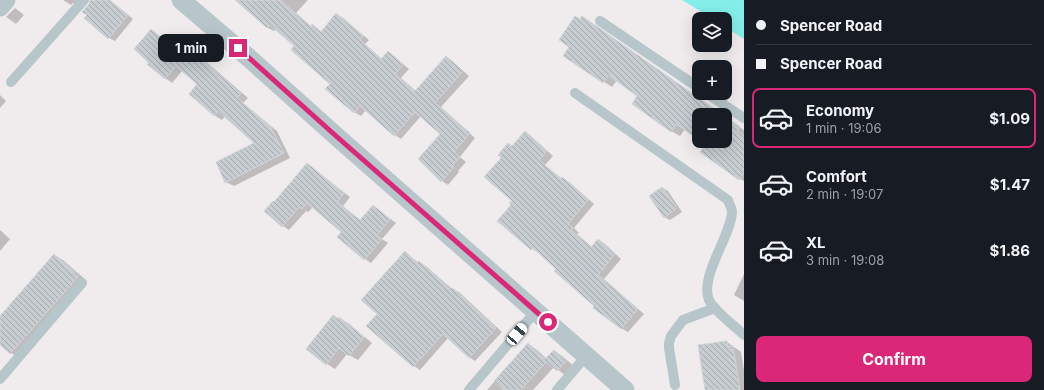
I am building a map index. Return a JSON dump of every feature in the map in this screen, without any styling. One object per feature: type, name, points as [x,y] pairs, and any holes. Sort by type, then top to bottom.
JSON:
[{"type":"street","points":[[0,7],[6,0]]},
{"type":"street","points":[[181,0],[626,390]]},
{"type":"lane","points":[[11,82],[84,0]]},
{"type":"lane","points":[[600,21],[692,83]]},
{"type":"lane","points":[[575,92],[728,200],[732,210],[730,224],[710,276],[708,289],[709,300],[715,308],[744,335]]},
{"type":"lane","points":[[717,100],[744,118]]},
{"type":"lane","points":[[0,379],[82,283]]},
{"type":"lane","points":[[675,385],[669,348],[671,336],[683,320],[715,308]]},
{"type":"lane","points":[[469,390],[536,311]]},
{"type":"lane","points":[[557,390],[586,356]]},
{"type":"water","points":[[682,0],[744,0],[744,39],[732,31],[732,12],[702,12]]},
{"type":"building","points":[[90,0],[109,0],[128,15],[108,39],[84,18],[87,15],[82,12],[89,4]]},
{"type":"building","points":[[235,0],[280,0],[311,27],[312,24],[321,32],[336,13],[363,36],[360,40],[381,59],[388,51],[403,65],[395,74],[415,91],[446,56],[463,71],[435,103],[470,133],[454,152],[460,157],[452,166],[454,167],[441,182],[418,159],[440,134],[415,112],[394,136],[360,106],[354,113],[325,89],[330,84],[291,50],[294,46],[270,25],[267,28]]},
{"type":"building","points":[[575,16],[580,19],[582,16],[692,93],[692,100],[702,100],[713,108],[692,108],[692,135],[676,124],[671,132],[632,104],[637,96],[608,75],[603,83],[563,56],[569,47],[559,40]]},
{"type":"building","points":[[151,29],[167,43],[169,41],[179,49],[188,37],[202,49],[197,55],[241,94],[237,98],[270,126],[284,153],[225,183],[216,162],[254,143],[218,111],[214,116],[189,94],[197,84],[176,66],[165,79],[147,64],[149,63],[134,49]]},
{"type":"building","points":[[732,121],[740,127],[737,131],[744,136],[744,173],[739,180],[700,152],[703,148],[732,148]]},
{"type":"building","points":[[525,131],[547,151],[539,160],[561,179],[562,177],[588,200],[568,224],[573,228],[571,230],[591,247],[598,239],[615,254],[598,275],[638,309],[621,329],[593,308],[594,306],[554,271],[556,269],[533,248],[531,250],[497,221],[511,205],[509,203],[512,201],[484,177],[501,158],[498,155],[508,143],[512,146]]},
{"type":"building","points":[[307,163],[344,193],[337,202],[360,220],[373,205],[390,219],[377,235],[382,239],[364,260],[337,237],[341,232],[307,203],[302,209],[299,207],[282,227],[264,211],[273,201],[274,202]]},
{"type":"building","points":[[662,187],[677,208],[664,218],[649,196]]},
{"type":"building","points":[[405,251],[417,263],[419,261],[452,289],[453,288],[496,328],[469,358],[443,334],[413,367],[366,326],[377,314],[361,300]]},
{"type":"building","points":[[54,254],[79,276],[10,354],[0,345],[0,316]]},
{"type":"building","points":[[333,315],[338,319],[339,317],[364,337],[349,356],[339,348],[326,365],[306,349]]},
{"type":"building","points":[[727,341],[728,347],[733,346],[740,390],[705,390],[698,345]]},
{"type":"building","points":[[528,343],[545,359],[554,350],[566,361],[557,371],[546,362],[521,390],[504,390],[494,381]]},
{"type":"route","points":[[238,48],[548,322]]}]
